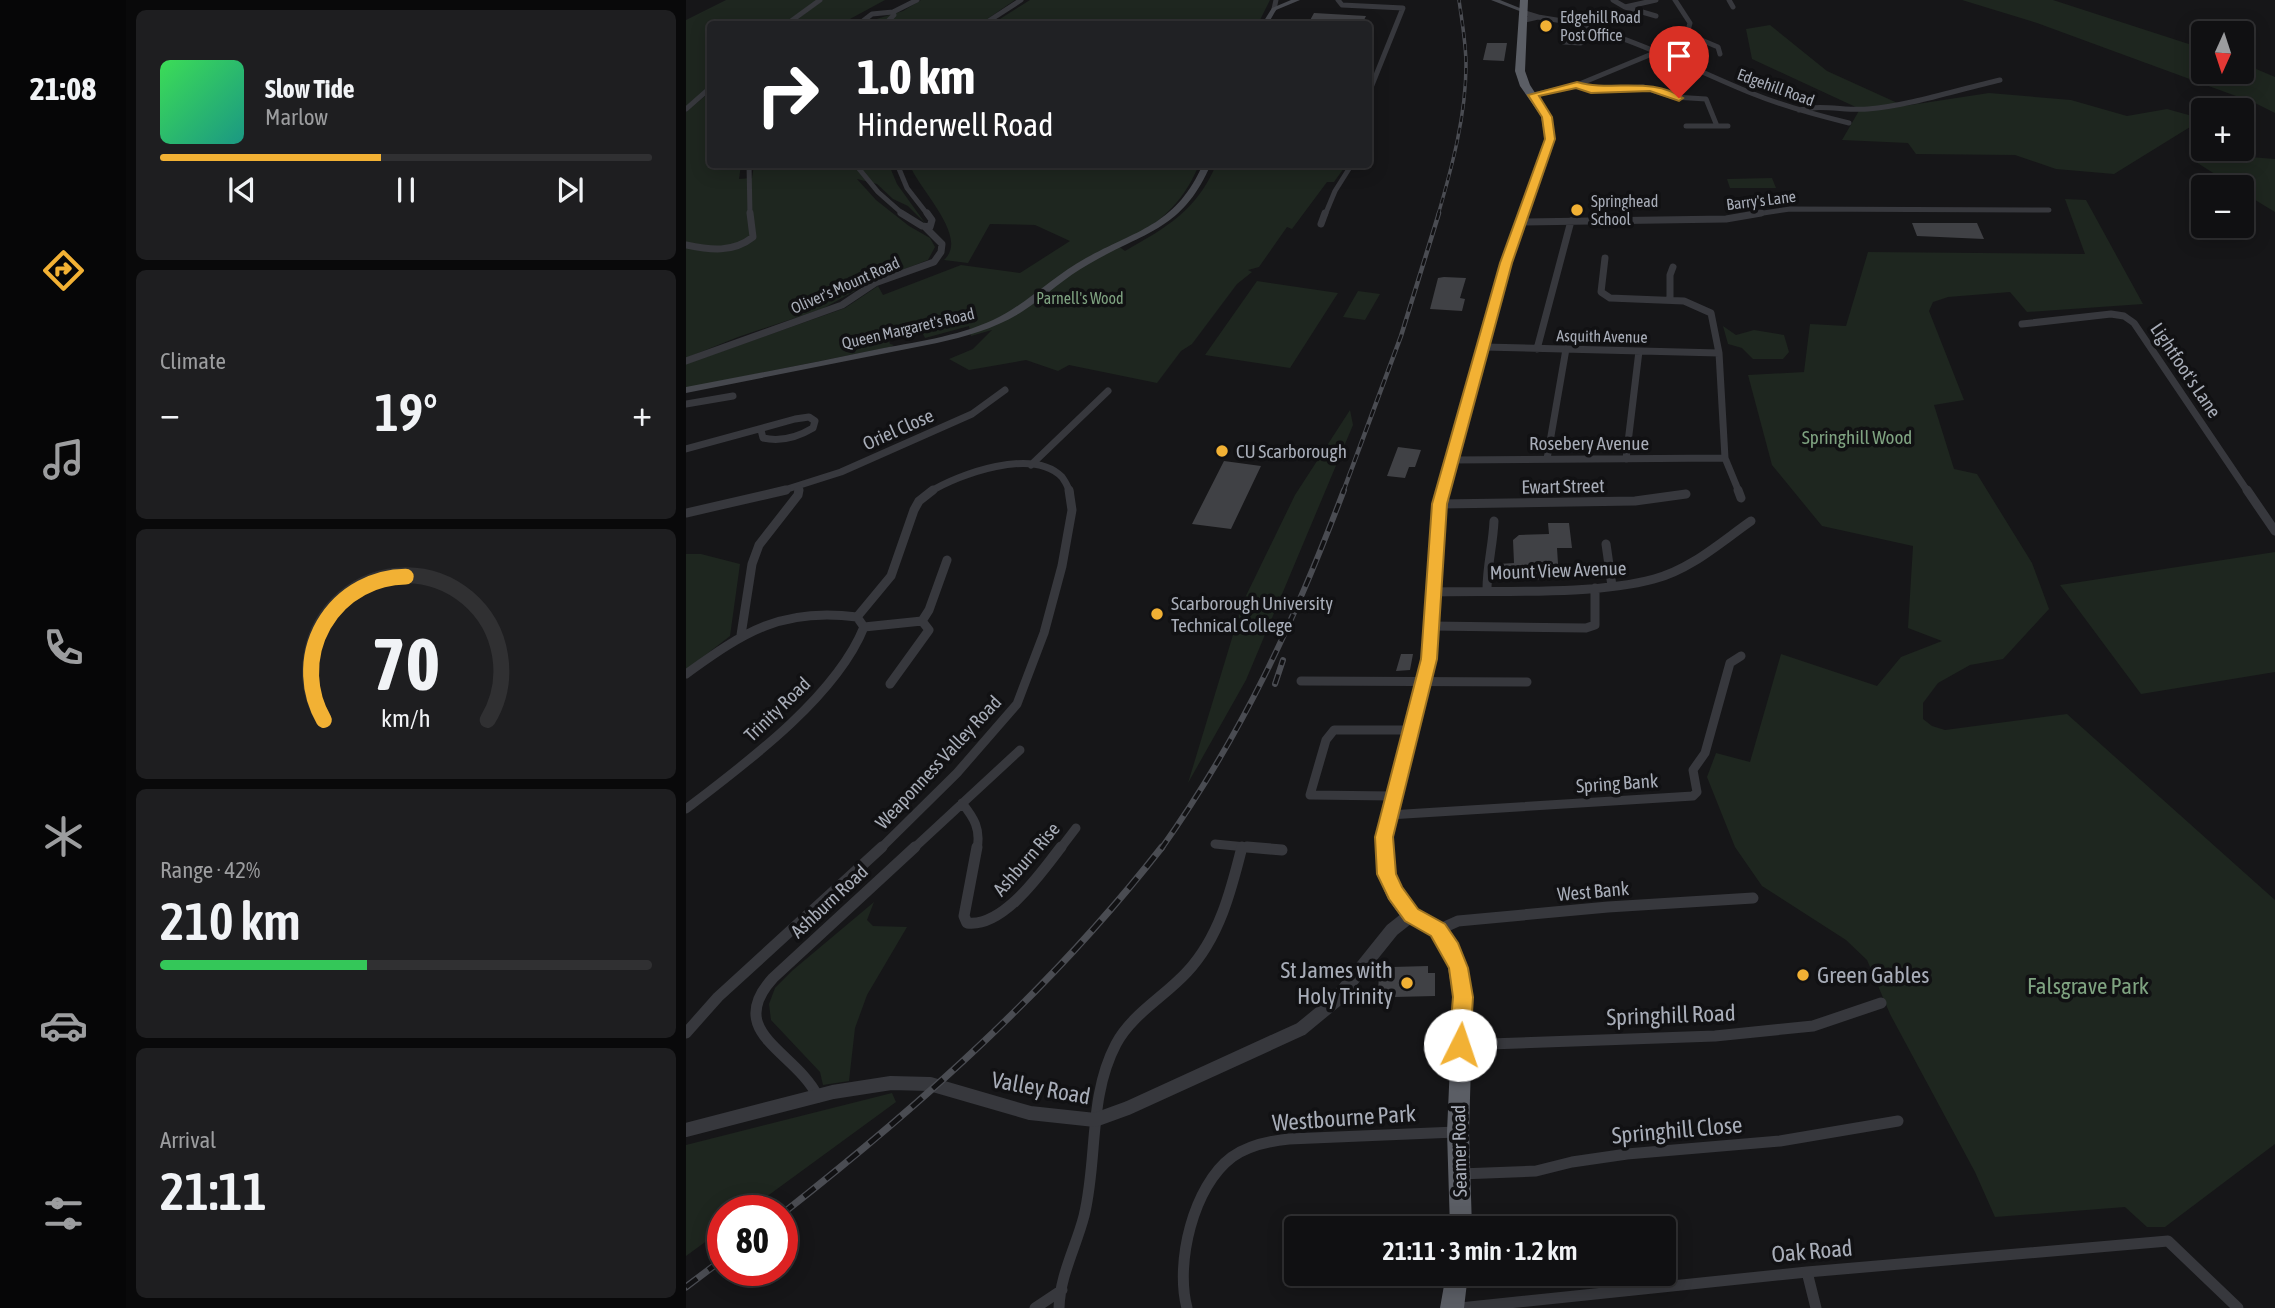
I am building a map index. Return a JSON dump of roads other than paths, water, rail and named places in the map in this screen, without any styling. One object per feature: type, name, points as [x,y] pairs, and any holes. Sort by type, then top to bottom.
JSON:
[{"type":"highway","points":[[1438,930],[1411,915],[1386,874],[1384,837],[1424,680],[1432,626],[1440,504],[1520,222],[1550,139],[1547,117],[1520,71],[1528,15],[1523,0]]},
{"type":"highway","name":"Seamer Road","points":[[1438,930],[1451,949],[1458,968],[1463,997],[1458,1132],[1461,1216]]},
{"type":"highway","points":[[1452,1308],[1455,1286]]},
{"type":"main road","points":[[1267,21],[1274,9],[1297,0]]},
{"type":"main road","points":[[1496,0],[1523,0]]},
{"type":"main road","points":[[1496,0],[1528,15]]},
{"type":"main road","name":"Queen Margaret's Road","points":[[686,390],[934,341],[993,324],[1034,301],[1088,261],[1135,240],[1167,220],[1192,197],[1206,168]]},
{"type":"street","points":[[792,21],[820,0]]},
{"type":"street","points":[[863,21],[872,14],[893,12],[917,0]]},
{"type":"street","points":[[989,21],[1021,0]]},
{"type":"street","points":[[1274,9],[1276,0]]},
{"type":"street","points":[[1338,0],[1339,4],[1347,6],[1403,8],[1372,85]]},
{"type":"street","points":[[1614,0],[1625,7],[1656,16]]},
{"type":"street","points":[[1625,7],[1656,0]]},
{"type":"street","points":[[1533,95],[1577,85],[1676,44],[1688,34],[1690,23],[1675,0]]},
{"type":"street","points":[[1729,0],[1733,7]]},
{"type":"street","points":[[888,21],[894,15],[893,12]]},
{"type":"street","name":"Edgehill Road","points":[[1528,15],[1602,29],[1660,51],[1750,93],[1849,123]]},
{"type":"street","points":[[1563,42],[1581,43],[1602,29]]},
{"type":"street","points":[[1688,34],[1718,47],[1720,54]]},
{"type":"street","points":[[1799,110],[1813,106],[1845,110],[1871,109],[2000,80]]},
{"type":"street","points":[[1577,85],[1591,90],[1643,87],[1674,97],[1706,99],[1717,126]]},
{"type":"street","points":[[686,109],[707,91]]},
{"type":"street","points":[[1686,127],[1728,126]]},
{"type":"street","points":[[686,245],[722,249],[750,240],[754,233],[747,179],[748,168]]},
{"type":"street","points":[[858,168],[883,197],[926,228],[932,225],[932,220],[911,195],[899,168]]},
{"type":"street","points":[[1321,224],[1335,191],[1349,168]]},
{"type":"street","name":"Barry's Lane","points":[[1520,222],[1726,219],[1790,209],[2049,210]]},
{"type":"street","points":[[1537,349],[1571,221]]},
{"type":"street","name":"Oliver's Mount Road","points":[[686,361],[835,308],[875,283],[934,262],[942,252],[942,244],[926,228]]},
{"type":"street","points":[[1605,258],[1601,292],[1611,298],[1670,299],[1698,305],[1711,313],[1719,353],[1726,458],[1741,498]]},
{"type":"street","points":[[1670,299],[1670,275],[1673,267]]},
{"type":"street","name":"Lightfoot's Lane","points":[[2022,324],[2111,314],[2124,316],[2134,323],[2275,531]]},
{"type":"street","name":"Asquith Avenue","points":[[1484,348],[1719,353]]},
{"type":"street","points":[[1547,459],[1566,349]]},
{"type":"street","points":[[1626,459],[1639,351]]},
{"type":"street","name":"Oriel Close","points":[[686,513],[799,487],[841,472],[972,414],[1005,390]]},
{"type":"street","points":[[1031,466],[1108,391]]},
{"type":"street","points":[[686,404],[733,396]]},
{"type":"street","points":[[686,449],[802,418],[815,421],[813,428],[807,432],[773,440],[763,438],[761,430]]},
{"type":"street","name":"Rosebery Avenue","points":[[1453,460],[1726,458]]},
{"type":"street","name":"Weaponness Valley Road","points":[[686,1033],[718,997],[935,797],[1019,701],[1057,586],[1072,497],[1063,479],[1049,470],[1003,465],[968,472],[923,496],[915,507],[890,578],[857,617]]},
{"type":"street","points":[[741,635],[752,564],[760,545],[798,495],[799,487]]},
{"type":"street","name":"Ewart Street","points":[[1440,504],[1635,501],[1686,494]]},
{"type":"street","name":"Mount View Avenue","points":[[1433,592],[1595,588],[1655,579],[1688,565],[1751,521]]},
{"type":"street","points":[[1487,589],[1487,564],[1493,554],[1494,522]]},
{"type":"street","points":[[1606,544],[1612,586]]},
{"type":"street","points":[[922,621],[929,610],[947,560]]},
{"type":"street","points":[[1432,626],[1586,628],[1595,625],[1597,619],[1595,588]]},
{"type":"street","points":[[686,674],[741,635],[772,624],[819,615],[841,614],[857,617],[864,627],[922,621]]},
{"type":"street","points":[[890,684],[929,631],[922,621]]},
{"type":"street","name":"Trinity Road","points":[[686,809],[745,763],[825,685],[852,657],[864,627]]},
{"type":"street","name":"Spring Bank","points":[[1388,815],[1693,796],[1697,792],[1693,770],[1705,753],[1730,663],[1741,656]]},
{"type":"street","points":[[1301,681],[1527,682]]},
{"type":"street","points":[[1394,796],[1310,795],[1326,740],[1334,730],[1410,730]]},
{"type":"street","name":"Ashburn Road","points":[[818,1097],[808,1077],[782,1056],[769,1041],[754,1009],[757,997],[773,978],[1020,750]]},
{"type":"street","name":"Ashburn Rise","points":[[962,803],[975,819],[979,837],[964,916],[967,923],[975,927],[985,924],[1005,910],[1030,885],[1076,828]]},
{"type":"street","points":[[1215,844],[1282,850]]},
{"type":"street","points":[[1059,1308],[1084,1214],[1103,1069],[1118,1040],[1150,1005],[1189,970],[1202,952],[1230,895],[1242,847]]},
{"type":"street","name":"West Bank","points":[[1438,930],[1458,921],[1608,907],[1753,898]]},
{"type":"street","name":"Valley Road","points":[[686,1130],[851,1088],[912,1082],[930,1084],[1030,1113],[1096,1120],[1301,1029],[1335,1001],[1392,930],[1411,915]]},
{"type":"street","name":"Springhill Road","points":[[1460,1045],[1714,1036],[1800,1028],[1881,1003]]},
{"type":"street","name":"Springhill Close","points":[[1459,1174],[1536,1171],[1572,1162],[1627,1154],[1780,1141],[1898,1121]]},
{"type":"street","name":"Westbourne Park","points":[[1187,1308],[1182,1282],[1182,1259],[1188,1234],[1206,1188],[1221,1167],[1236,1154],[1250,1147],[1282,1140],[1458,1132]]},
{"type":"street","name":"Oak Road","points":[[1461,1308],[1807,1272],[2168,1241],[2238,1308]]},
{"type":"street","points":[[1807,1272],[1816,1308]]},
{"type":"street","points":[[1035,1308],[1062,1290]]},
{"type":"railway","points":[[1438,215],[1453,160],[1464,103],[1466,57],[1459,0]]},
{"type":"railway","points":[[1343,492],[1401,336],[1439,213]]},
{"type":"railway","points":[[1161,849],[1217,763],[1264,676],[1306,585],[1344,490]]},
{"type":"railway","points":[[1275,684],[1283,660]]},
{"type":"railway","points":[[798,1201],[885,1130],[983,1042],[1076,948],[1162,847]]},
{"type":"railway","points":[[686,1287],[707,1271]]},
{"type":"place","name":"Edgehill Road Post Office","points":[[1546,26]]},
{"type":"place","name":"Springhead School","points":[[1577,210]]},
{"type":"place","name":"CU Scarborough","points":[[1222,451]]},
{"type":"place","name":"Scarborough University Technical College","points":[[1157,614]]},
{"type":"place","name":"Green Gables","points":[[1803,975]]},
{"type":"place","name":"St James with Holy Trinity","points":[[1407,983]]},
{"type":"park label","name":"Parnell's Wood","points":[[1080,298]]},
{"type":"park label","name":"Springhill Wood","points":[[1857,437]]},
{"type":"park label","name":"Falsgrave Park","points":[[2088,986]]}]
